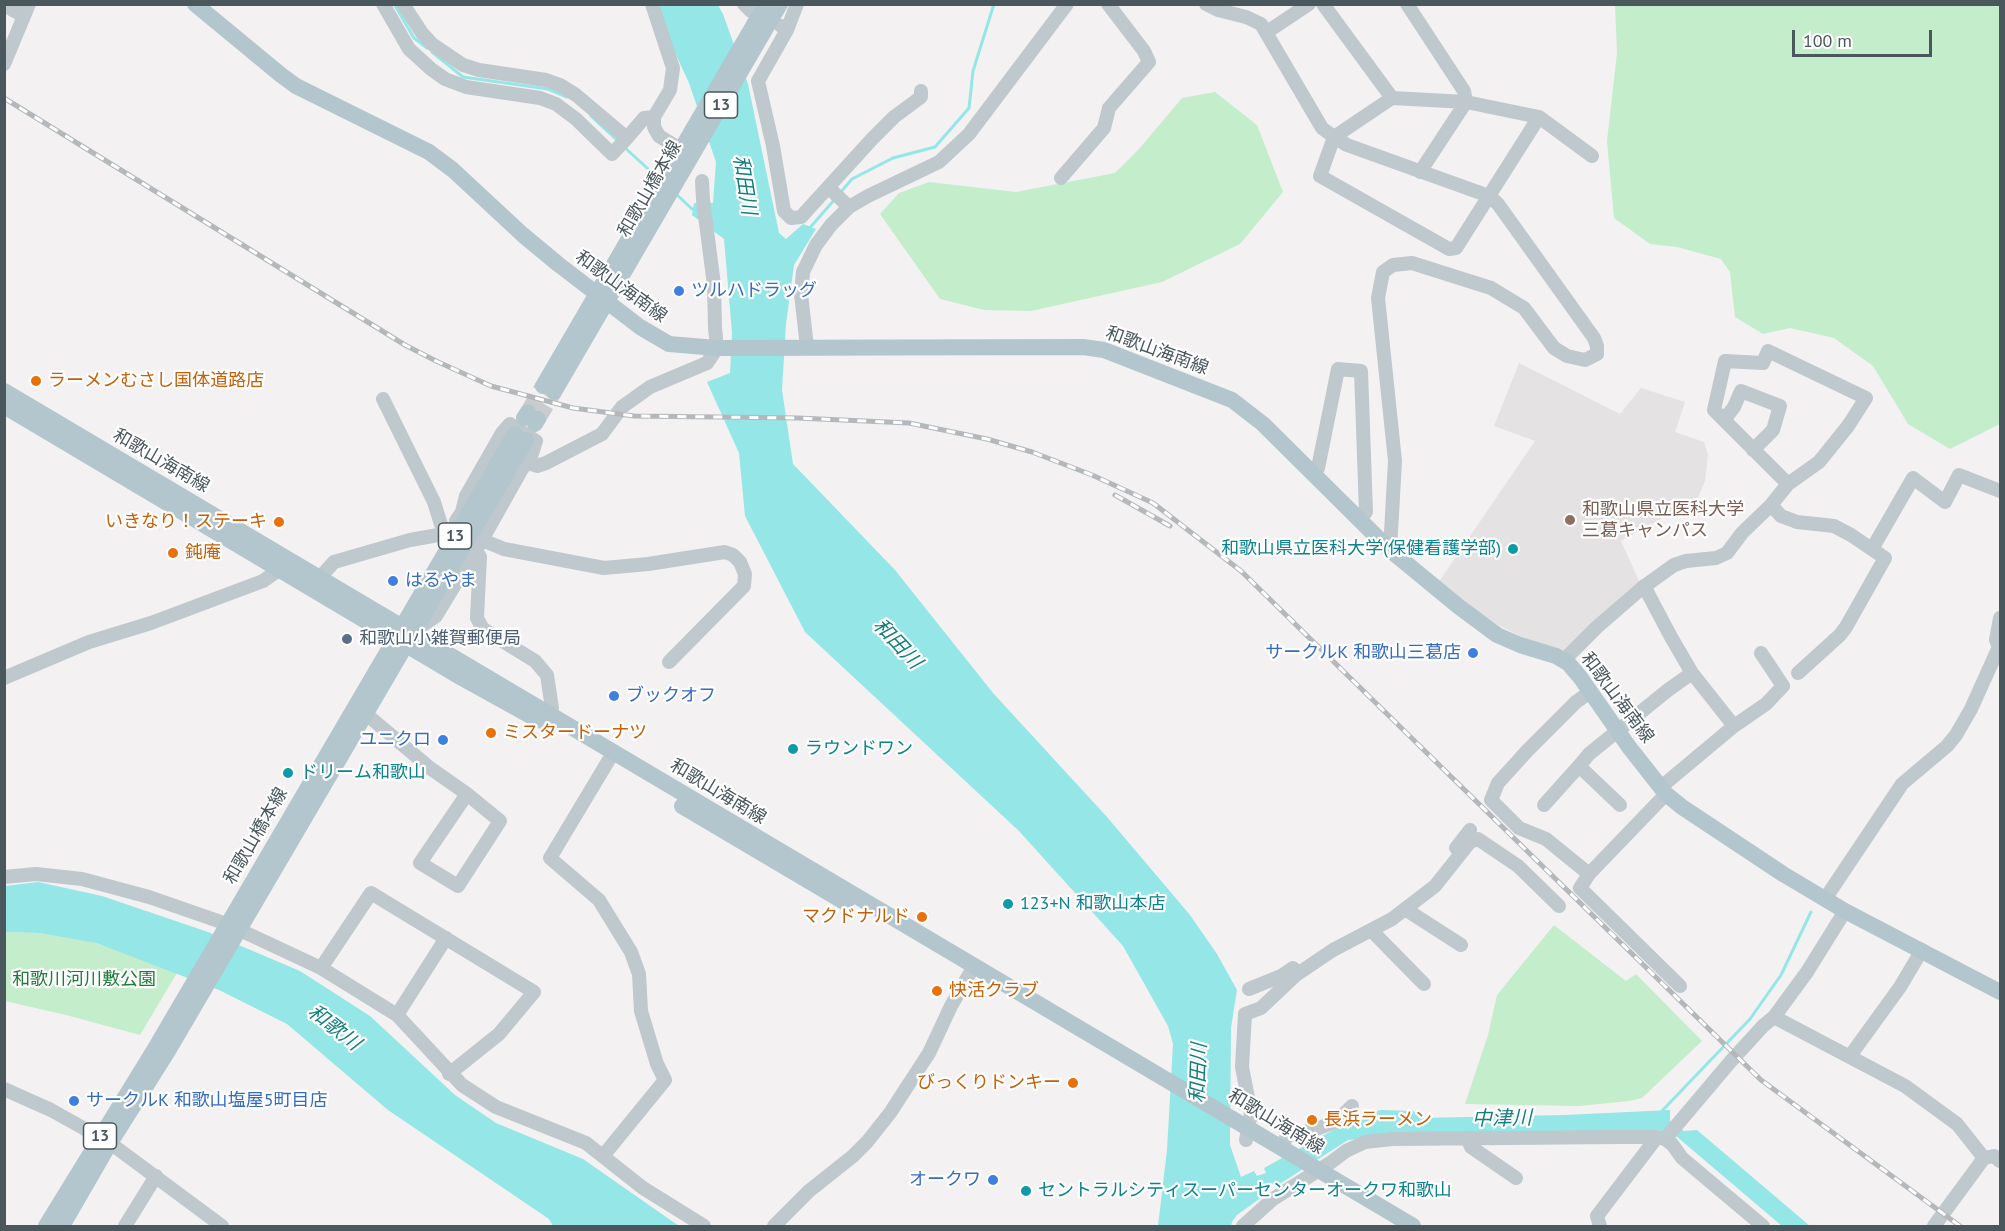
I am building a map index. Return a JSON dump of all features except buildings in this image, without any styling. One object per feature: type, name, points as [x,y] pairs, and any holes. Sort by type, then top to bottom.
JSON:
[{"type":"main road","name":"和歌山海南線","points":[[195,4],[296,86],[429,152],[453,170],[523,235],[640,327],[669,344],[720,348],[1083,346],[1104,350],[1232,400],[1263,424],[1390,549],[1458,606],[1497,635],[1564,660],[1580,677],[1617,732],[1663,791],[1708,826],[1845,911],[2001,992]]},
{"type":"main road","name":"和歌山橋本線","points":[[548,389],[746,51],[780,4]]},
{"type":"main road","name":"和歌山橋本線","points":[[746,51],[754,7]]},
{"type":"main road","name":"和歌山海南線","points":[[4,391],[284,563],[313,585],[546,718],[1277,1150],[1392,1227]]},
{"type":"main road","name":"和歌山海南線","points":[[4,406],[284,563]]},
{"type":"main road","name":"和歌山橋本線","points":[[46,1227],[105,1140],[162,1049],[520,437]]},
{"type":"main road","name":"和歌山橋本線","points":[[231,930],[366,714],[404,635]]},
{"type":"main road","name":"和歌山橋本線","points":[[62,1227],[105,1140]]},
{"type":"main road","name":"和歌山海南線","points":[[1310,1172],[1413,1227]]},
{"type":"street","points":[[383,4],[409,49],[445,80],[466,87],[540,98],[556,104],[576,119],[612,154],[644,118],[654,117]]},
{"type":"street","points":[[403,4],[432,44],[464,65],[479,70],[546,80],[560,86],[576,95],[627,138]]},
{"type":"street","points":[[652,4],[673,68],[670,90],[654,117],[654,127],[659,136],[689,148]]},
{"type":"street","points":[[797,4],[758,81],[784,211],[791,218],[801,217],[838,197],[868,196],[939,162],[969,134],[1067,4]]},
{"type":"street","points":[[1061,178],[1104,128],[1108,108],[1149,62],[1144,51],[1108,4]]},
{"type":"street","points":[[1206,4],[1218,10],[1246,16],[1261,24],[1322,128],[1334,137],[1347,145],[1489,196],[1498,204],[1594,338],[1597,346],[1597,354],[1585,360],[1567,356],[1554,348],[1524,308],[1491,288],[1412,263],[1393,265],[1383,272],[1378,298],[1395,461],[1390,549]]},
{"type":"street","points":[[1267,32],[1309,4]]},
{"type":"street","points":[[1323,4],[1392,98]]},
{"type":"street","points":[[1407,4],[1464,91],[1466,102],[1420,172]]},
{"type":"street","points":[[4,5],[27,10],[4,64]]},
{"type":"street","points":[[800,347],[803,272],[816,245],[831,225],[838,197],[894,117],[921,97],[921,91]]},
{"type":"street","points":[[1539,117],[1456,248],[1449,249],[1320,176],[1334,137],[1392,98],[1466,102],[1539,117],[1592,156]]},
{"type":"street","points":[[529,463],[537,466],[546,464],[602,434],[622,407],[650,387],[707,363],[720,348],[714,328],[714,285],[702,181]]},
{"type":"street","points":[[1564,660],[1597,627],[1644,586],[1674,565],[1686,561],[1716,558],[1727,553],[1742,533],[1771,505],[1788,484],[1819,462],[1848,426],[1866,398],[1768,351],[1763,363],[1725,361],[1714,410],[1788,484]]},
{"type":"street","points":[[1313,473],[1318,468],[1338,369],[1362,371],[1366,512],[1360,519]]},
{"type":"street","points":[[1724,420],[1734,407],[1741,391],[1780,406],[1773,430],[1754,450]]},
{"type":"street","points":[[383,399],[434,502],[446,535]]},
{"type":"street","points":[[510,424],[536,441],[529,463],[523,467],[436,616],[404,635],[405,607],[446,535],[462,512],[471,487],[502,433],[510,424]]},
{"type":"street","points":[[1872,549],[1913,478],[1945,502],[1959,475],[2001,491]]},
{"type":"street","points":[[1771,505],[1781,516],[1797,522],[1834,526],[1885,558],[1840,635],[1798,673]]},
{"type":"street","points":[[313,585],[334,562],[410,540],[446,535]]},
{"type":"street","points":[[479,545],[604,568],[648,564],[725,552],[732,555],[738,559],[745,574],[744,586],[669,662]]},
{"type":"street","points":[[479,545],[477,618],[483,629],[535,661],[547,675],[552,708],[546,718]]},
{"type":"street","points":[[4,678],[89,642],[151,623],[262,580],[284,563]]},
{"type":"street","points":[[1644,586],[1692,673],[1734,726]]},
{"type":"street","points":[[1825,899],[1902,784],[1947,746],[1956,735],[1971,709],[1999,647],[1996,640],[2001,618]]},
{"type":"street","points":[[1680,986],[1580,888],[1588,874],[1663,791],[1734,726],[1766,704],[1783,686],[1761,652]]},
{"type":"street","points":[[1544,805],[1579,766],[1641,710],[1692,673]]},
{"type":"street","points":[[1588,874],[1546,839],[1519,828],[1491,800],[1498,783],[1527,751],[1576,702],[1590,692]]},
{"type":"street","points":[[366,714],[430,768],[467,794],[500,821],[458,886],[420,863],[467,794]]},
{"type":"street","points":[[603,1156],[665,1080],[657,1064],[641,1011],[639,974],[631,952],[600,900],[550,858],[610,757]]},
{"type":"street","points":[[1579,766],[1620,805]]},
{"type":"street","points":[[1249,988],[1281,976],[1319,948],[1397,906],[1426,885],[1470,830]]},
{"type":"street","points":[[1243,1131],[1251,1113],[1242,1067],[1245,1014],[1262,1008],[1296,975],[1333,950],[1392,919],[1435,886],[1470,842],[1478,840],[1518,867],[1559,906]]},
{"type":"street","points":[[4,877],[36,874],[82,879],[149,897],[321,968],[397,1015],[449,1074],[462,1085],[496,1107],[586,1143],[643,1188],[704,1227]]},
{"type":"street","points":[[321,968],[371,893],[534,992],[499,1034],[449,1074]]},
{"type":"street","points":[[1405,909],[1461,945]]},
{"type":"street","points":[[1600,1227],[1597,1216],[1663,1137],[1763,1026],[1774,1017],[1807,972],[1845,911]]},
{"type":"street","points":[[1371,930],[1424,984]]},
{"type":"street","points":[[397,1015],[446,938]]},
{"type":"street","points":[[1850,1056],[1900,987],[1922,950]]},
{"type":"street","points":[[774,1227],[809,1191],[860,1149],[890,1113],[929,1053],[951,1006],[971,971]]},
{"type":"street","points":[[1774,1017],[1905,1086],[1957,1124],[1984,1158]]},
{"type":"street","points":[[4,1089],[51,1110],[105,1140],[222,1227]]},
{"type":"street","points":[[1277,1150],[1288,1135],[1314,1130],[1337,1121],[1352,1106]]},
{"type":"street","points":[[1243,1227],[1273,1199],[1310,1172],[1365,1142],[1392,1139],[1663,1137],[1672,1144],[1682,1158],[1763,1227]]},
{"type":"street","points":[[1467,1138],[1471,1147],[1516,1178]]},
{"type":"street","points":[[1934,1227],[1984,1158],[1994,1156],[2001,1161]]},
{"type":"street","points":[[125,1227],[156,1176]]},
{"type":"shaded area","name":"和歌山県立医科大学 三葛キャンパス","points":[[1519,363],[1620,414],[1641,388],[1685,402],[1675,432],[1704,442],[1708,455],[1705,481],[1698,498],[1621,541],[1640,583],[1566,653],[1522,637],[1498,625],[1438,583],[1535,441],[1494,426]]},
{"type":"green space","points":[[1615,5],[2000,5],[2000,424],[1950,449],[1908,424],[1873,366],[1834,338],[1790,328],[1763,334],[1735,317],[1730,272],[1721,259],[1677,247],[1650,244],[1614,218],[1607,141],[1617,53]]},
{"type":"green space","points":[[1215,92],[1257,125],[1283,192],[1240,244],[1162,282],[1031,311],[984,310],[940,299],[880,214],[899,193],[929,182],[1016,192],[1115,173],[1139,149],[1182,98]]},
{"type":"green space","points":[[1554,925],[1626,981],[1636,974],[1702,1041],[1642,1098],[1579,1106],[1465,1104],[1488,1035],[1497,995]]},
{"type":"green space","name":"和歌川河川敷公園","points":[[5,932],[39,933],[93,942],[177,973],[140,1035],[5,1001]]},
{"type":"water","name":"和田川","points":[[653,5],[718,5],[748,84],[779,233],[786,239],[803,224],[816,229],[794,265],[786,324],[782,390],[793,464],[895,570],[993,693],[1107,817],[1190,915],[1217,954],[1237,990],[1231,1028],[1230,1145],[1241,1177],[1254,1171],[1257,1176],[1266,1173],[1264,1168],[1335,1129],[1369,1119],[1565,1115],[1670,1110],[1670,1121],[1684,1131],[1697,1130],[1810,1226],[1782,1226],[1676,1136],[1658,1130],[1583,1133],[1418,1133],[1348,1140],[1275,1187],[1272,1183],[1263,1187],[1266,1194],[1237,1215],[1231,1226],[1158,1226],[1167,1150],[1173,1044],[1168,1026],[1123,946],[1019,831],[805,632],[745,516],[739,453],[707,382],[730,373],[732,333],[724,239],[692,215],[694,203],[713,203],[716,162],[689,83]]},
{"type":"water","name":"和歌川","points":[[38,882],[102,896],[208,932],[300,971],[370,1016],[455,1095],[496,1123],[583,1159],[679,1226],[553,1226],[549,1219],[388,1110],[287,1024],[219,990],[96,943],[39,933],[5,932],[5,886]]},
{"type":"waterway","points":[[394,4],[414,38],[427,48]]},
{"type":"waterway","points":[[839,194],[852,179],[893,158],[935,147],[969,108],[973,71],[994,4]]},
{"type":"waterway","points":[[432,52],[463,77],[548,89],[567,97]]},
{"type":"waterway","points":[[591,116],[619,142]]},
{"type":"waterway","points":[[624,147],[657,177]]},
{"type":"waterway","points":[[675,193],[692,209],[696,209]]},
{"type":"waterway","points":[[808,230],[835,199]]},
{"type":"waterway","points":[[1660,1113],[1750,1019],[1781,975],[1811,912]]},
{"type":"waterway","name":"中津川","points":[[1361,1124],[1382,1118],[1412,1119]]},
{"type":"tunnel","points":[[528,412],[543,386]]},
{"type":"tunnel","points":[[538,419],[554,392]]},
{"type":"railway","points":[[4,98],[405,345],[491,386],[573,408],[634,416],[798,418],[909,423],[987,439],[1032,452],[1092,475],[1153,503],[1241,571],[1761,1080],[1960,1226]]},
{"type":"railway","points":[[1115,495],[1170,526]]},
{"type":"place","name":"ツルハドラッグ","points":[[679,291]]},
{"type":"place","name":"ラーメンむさし国体道路店","points":[[36,381]]},
{"type":"place","name":"和歌山県立医科大学 三葛キャンパス","points":[[1570,520]]},
{"type":"place","name":"いきなり！ステーキ","points":[[279,522]]},
{"type":"place","name":"和歌山県立医科大学(保健看護学部)","points":[[1513,549]]},
{"type":"place","name":"鈍庵","points":[[173,553]]},
{"type":"place","name":"はるやま","points":[[393,581]]},
{"type":"place","name":"和歌山小雑賀郵便局","points":[[347,639]]},
{"type":"place","name":"サークルK 和歌山三葛店","points":[[1473,653]]},
{"type":"place","name":"ブックオフ","points":[[614,696]]},
{"type":"place","name":"ミスタードーナツ","points":[[491,733]]},
{"type":"place","name":"ユニクロ","points":[[443,740]]},
{"type":"place","name":"ラウンドワン","points":[[793,749]]},
{"type":"place","name":"ドリーム和歌山","points":[[288,773]]},
{"type":"place","name":"123+N 和歌山本店","points":[[1008,904]]},
{"type":"place","name":"マクドナルド","points":[[922,917]]},
{"type":"place","name":"快活クラブ","points":[[937,991]]},
{"type":"place","name":"びっくりドンキー","points":[[1073,1083]]},
{"type":"place","name":"サークルK 和歌山塩屋5町目店","points":[[74,1101]]},
{"type":"place","name":"長浜ラーメン","points":[[1312,1120]]},
{"type":"place","name":"オークワ","points":[[993,1180]]},
{"type":"place","name":"セントラルシティスーパーセンターオークワ和歌山","points":[[1026,1191]]}]
